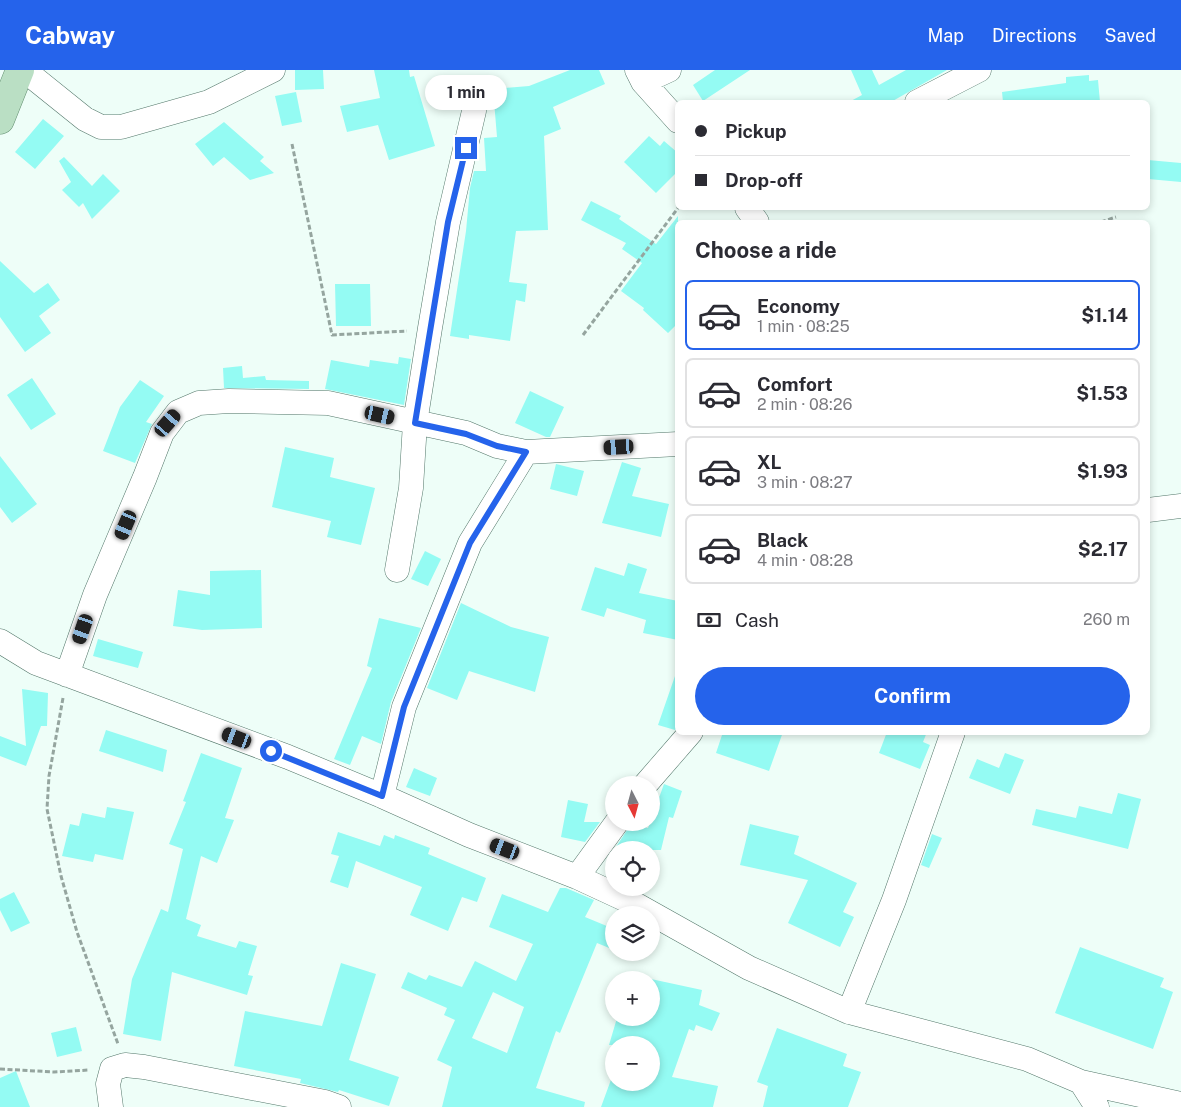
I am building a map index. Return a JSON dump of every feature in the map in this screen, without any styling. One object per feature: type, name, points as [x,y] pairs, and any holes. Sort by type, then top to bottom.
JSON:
[{"type":"main road","points":[[0,120],[22,70]]},
{"type":"street","points":[[22,70],[85,120],[101,127],[121,127],[209,102],[273,70]]},
{"type":"street","points":[[669,70],[640,76],[675,117]]},
{"type":"street","points":[[920,100],[979,70]]},
{"type":"street","points":[[397,570],[411,488],[415,423],[430,328],[448,222],[474,111]]},
{"type":"street","points":[[67,675],[95,595],[138,495],[162,433],[178,412],[200,403],[229,401],[328,403],[466,434],[497,446],[526,452],[675,444]]},
{"type":"street","points":[[382,796],[404,707],[470,543],[526,452]]},
{"type":"street","points":[[1150,510],[1181,506]]},
{"type":"street","points":[[0,642],[36,663],[288,757],[469,835],[577,877],[633,903],[749,968],[850,1012],[1028,1059],[1081,1082],[1181,1104]]},
{"type":"street","points":[[654,776],[688,735]]},
{"type":"street","points":[[850,1012],[894,900],[952,735]]},
{"type":"street","points":[[577,877],[610,831]]},
{"type":"street","points":[[111,1107],[108,1084],[119,1067],[144,1067],[325,1102],[339,1107]]},
{"type":"street","points":[[1081,1082],[1097,1107]]},
{"type":"path","points":[[292,144],[332,335],[382,334],[430,328]]},
{"type":"path","points":[[583,335],[677,210]]},
{"type":"path","points":[[1107,220],[1116,217]]},
{"type":"path","points":[[0,1069],[54,1072],[119,1067],[77,932],[47,809],[49,776],[67,675]]},
{"type":"building","points":[[295,70],[323,70],[324,89],[295,90]]},
{"type":"building","points":[[374,70],[409,70],[410,77],[414,76],[435,146],[389,160],[378,125],[347,132],[340,106],[380,98]]},
{"type":"building","points":[[570,70],[599,70],[605,84],[553,107],[561,129],[544,136],[548,230],[516,231],[509,282],[527,284],[525,302],[516,300],[510,341],[469,335],[469,339],[450,336],[466,231],[470,188],[474,171],[486,171],[484,138],[497,137],[493,89],[529,86]]},
{"type":"building","points":[[715,70],[750,70],[705,100],[702,100],[693,85]]},
{"type":"building","points":[[851,70],[872,70],[879,85],[906,70],[947,70],[894,100],[853,100],[862,95]]},
{"type":"building","points":[[1089,75],[1089,81],[1098,80],[1100,100],[1003,100],[1002,92],[1066,83],[1066,77]]},
{"type":"building","points":[[296,92],[302,122],[282,126],[275,96]]},
{"type":"building","points":[[43,119],[64,136],[35,169],[15,152]]},
{"type":"building","points":[[224,122],[264,157],[260,161],[274,173],[250,180],[224,157],[213,166],[195,144]]},
{"type":"building","points":[[649,136],[660,146],[664,141],[675,150],[675,174],[656,193],[624,162]]},
{"type":"building","points":[[64,157],[92,186],[103,174],[120,191],[92,219],[83,203],[79,207],[62,190],[71,182],[59,161]]},
{"type":"building","points":[[1150,160],[1181,163],[1181,182],[1150,179]]},
{"type":"building","points":[[591,201],[621,216],[619,219],[656,244],[678,216],[678,220],[675,220],[675,326],[668,333],[643,310],[644,308],[621,291],[642,263],[622,249],[626,243],[581,220]]},
{"type":"building","points":[[0,261],[34,293],[48,283],[60,300],[39,316],[51,333],[25,352],[0,317]]},
{"type":"building","points":[[335,284],[370,284],[371,326],[336,326]]},
{"type":"building","points":[[399,357],[411,359],[404,405],[325,389],[331,360],[369,367],[370,360],[398,364]]},
{"type":"building","points":[[242,366],[243,378],[265,376],[266,380],[309,381],[309,389],[224,388],[223,368]]},
{"type":"building","points":[[32,378],[56,414],[31,430],[7,395]]},
{"type":"building","points":[[140,380],[164,396],[146,422],[152,424],[135,463],[103,451],[120,407]]},
{"type":"building","points":[[530,391],[564,407],[550,437],[515,423]]},
{"type":"building","points":[[285,447],[334,458],[330,477],[375,488],[361,545],[327,537],[331,521],[272,507]]},
{"type":"building","points":[[0,456],[37,504],[12,523],[0,507]]},
{"type":"building","points":[[622,462],[641,468],[632,496],[669,504],[661,537],[602,523]]},
{"type":"building","points":[[556,464],[584,471],[577,496],[550,489]]},
{"type":"building","points":[[425,551],[441,559],[428,586],[411,579]]},
{"type":"building","points":[[628,563],[647,569],[639,593],[675,600],[675,639],[643,633],[646,620],[607,608],[604,617],[581,610],[595,567],[624,576]]},
{"type":"building","points":[[261,570],[262,628],[202,630],[173,626],[178,590],[210,595],[210,571]]},
{"type":"building","points":[[461,603],[511,627],[549,637],[535,692],[469,671],[457,700],[427,688]]},
{"type":"building","points":[[379,618],[421,628],[391,702],[381,744],[362,736],[350,765],[334,759],[372,668],[367,666]]},
{"type":"building","points":[[98,639],[143,652],[138,668],[93,656]]},
{"type":"building","points":[[675,676],[675,730],[658,725]]},
{"type":"building","points":[[22,689],[48,693],[47,726],[41,726],[26,766],[0,756],[0,736],[26,746]]},
{"type":"building","points":[[106,730],[167,750],[163,772],[99,751]]},
{"type":"building","points":[[722,735],[782,735],[769,771],[716,753]]},
{"type":"building","points":[[886,735],[926,735],[923,742],[930,745],[920,769],[879,753]]},
{"type":"building","points":[[201,753],[242,768],[225,818],[234,820],[217,863],[201,856],[186,919],[201,925],[197,936],[236,948],[239,941],[257,946],[248,975],[253,976],[247,995],[172,972],[161,1041],[123,1034],[132,979],[161,909],[168,912],[183,849],[169,844],[186,802],[183,801]]},
{"type":"building","points":[[1005,753],[1024,760],[1010,794],[969,778],[977,759],[999,768]]},
{"type":"building","points":[[414,768],[437,778],[430,796],[406,787]]},
{"type":"building","points":[[664,784],[682,791],[673,818],[669,817],[661,850],[660,841],[620,841],[626,831],[660,831],[660,795]]},
{"type":"building","points":[[1118,793],[1141,799],[1128,849],[1032,825],[1036,809],[1076,818],[1079,806],[1112,814]]},
{"type":"building","points":[[568,800],[588,804],[584,822],[600,822],[585,842],[561,837]]},
{"type":"building","points":[[107,807],[134,812],[123,860],[95,854],[93,862],[62,856],[70,824],[79,826],[82,813],[105,818]]},
{"type":"building","points":[[750,824],[799,836],[794,854],[857,883],[843,912],[854,917],[840,947],[788,923],[808,880],[740,865]]},
{"type":"building","points":[[338,832],[380,846],[384,835],[394,839],[395,835],[430,848],[428,854],[486,878],[477,902],[462,897],[448,931],[410,915],[422,887],[356,861],[348,888],[330,882],[339,856],[331,854]]},
{"type":"building","points":[[932,834],[942,838],[929,868],[921,865]]},
{"type":"building","points":[[560,888],[566,888],[594,900],[585,917],[605,925],[605,946],[597,943],[560,1033],[556,1031],[536,1088],[585,1102],[584,1107],[442,1107],[452,1067],[437,1060],[455,1020],[444,1015],[447,1008],[401,988],[408,972],[426,980],[429,975],[462,987],[475,961],[516,981],[533,944],[489,927],[502,894],[548,912]],"holes":[[[493,992],[524,1007],[507,1053],[472,1038]]]},
{"type":"building","points":[[14,892],[30,923],[11,932],[0,910],[0,899]]},
{"type":"building","points":[[1080,947],[1164,978],[1160,987],[1173,992],[1153,1049],[1055,1013]]},
{"type":"building","points":[[341,963],[376,974],[349,1060],[399,1077],[389,1106],[339,1090],[338,1092],[300,1083],[301,1079],[234,1066],[245,1011],[322,1026]]},
{"type":"building","points":[[660,981],[702,990],[699,1005],[720,1013],[712,1031],[696,1025],[694,1031],[689,1029],[672,1077],[718,1086],[713,1107],[601,1107],[607,1091],[660,1091],[660,1036],[612,1036],[615,1026],[660,1026]]},
{"type":"building","points":[[76,1027],[82,1051],[57,1057],[51,1033]]},
{"type":"building","points":[[777,1028],[847,1054],[843,1066],[861,1072],[848,1107],[763,1107],[768,1086],[757,1082]]},
{"type":"building","points":[[16,1071],[30,1107],[0,1107],[0,1078]]},
{"type":"route","points":[[271,751],[382,796],[404,707],[432,633],[470,543],[526,452],[497,446],[466,434],[415,423],[448,222],[466,148]]}]
